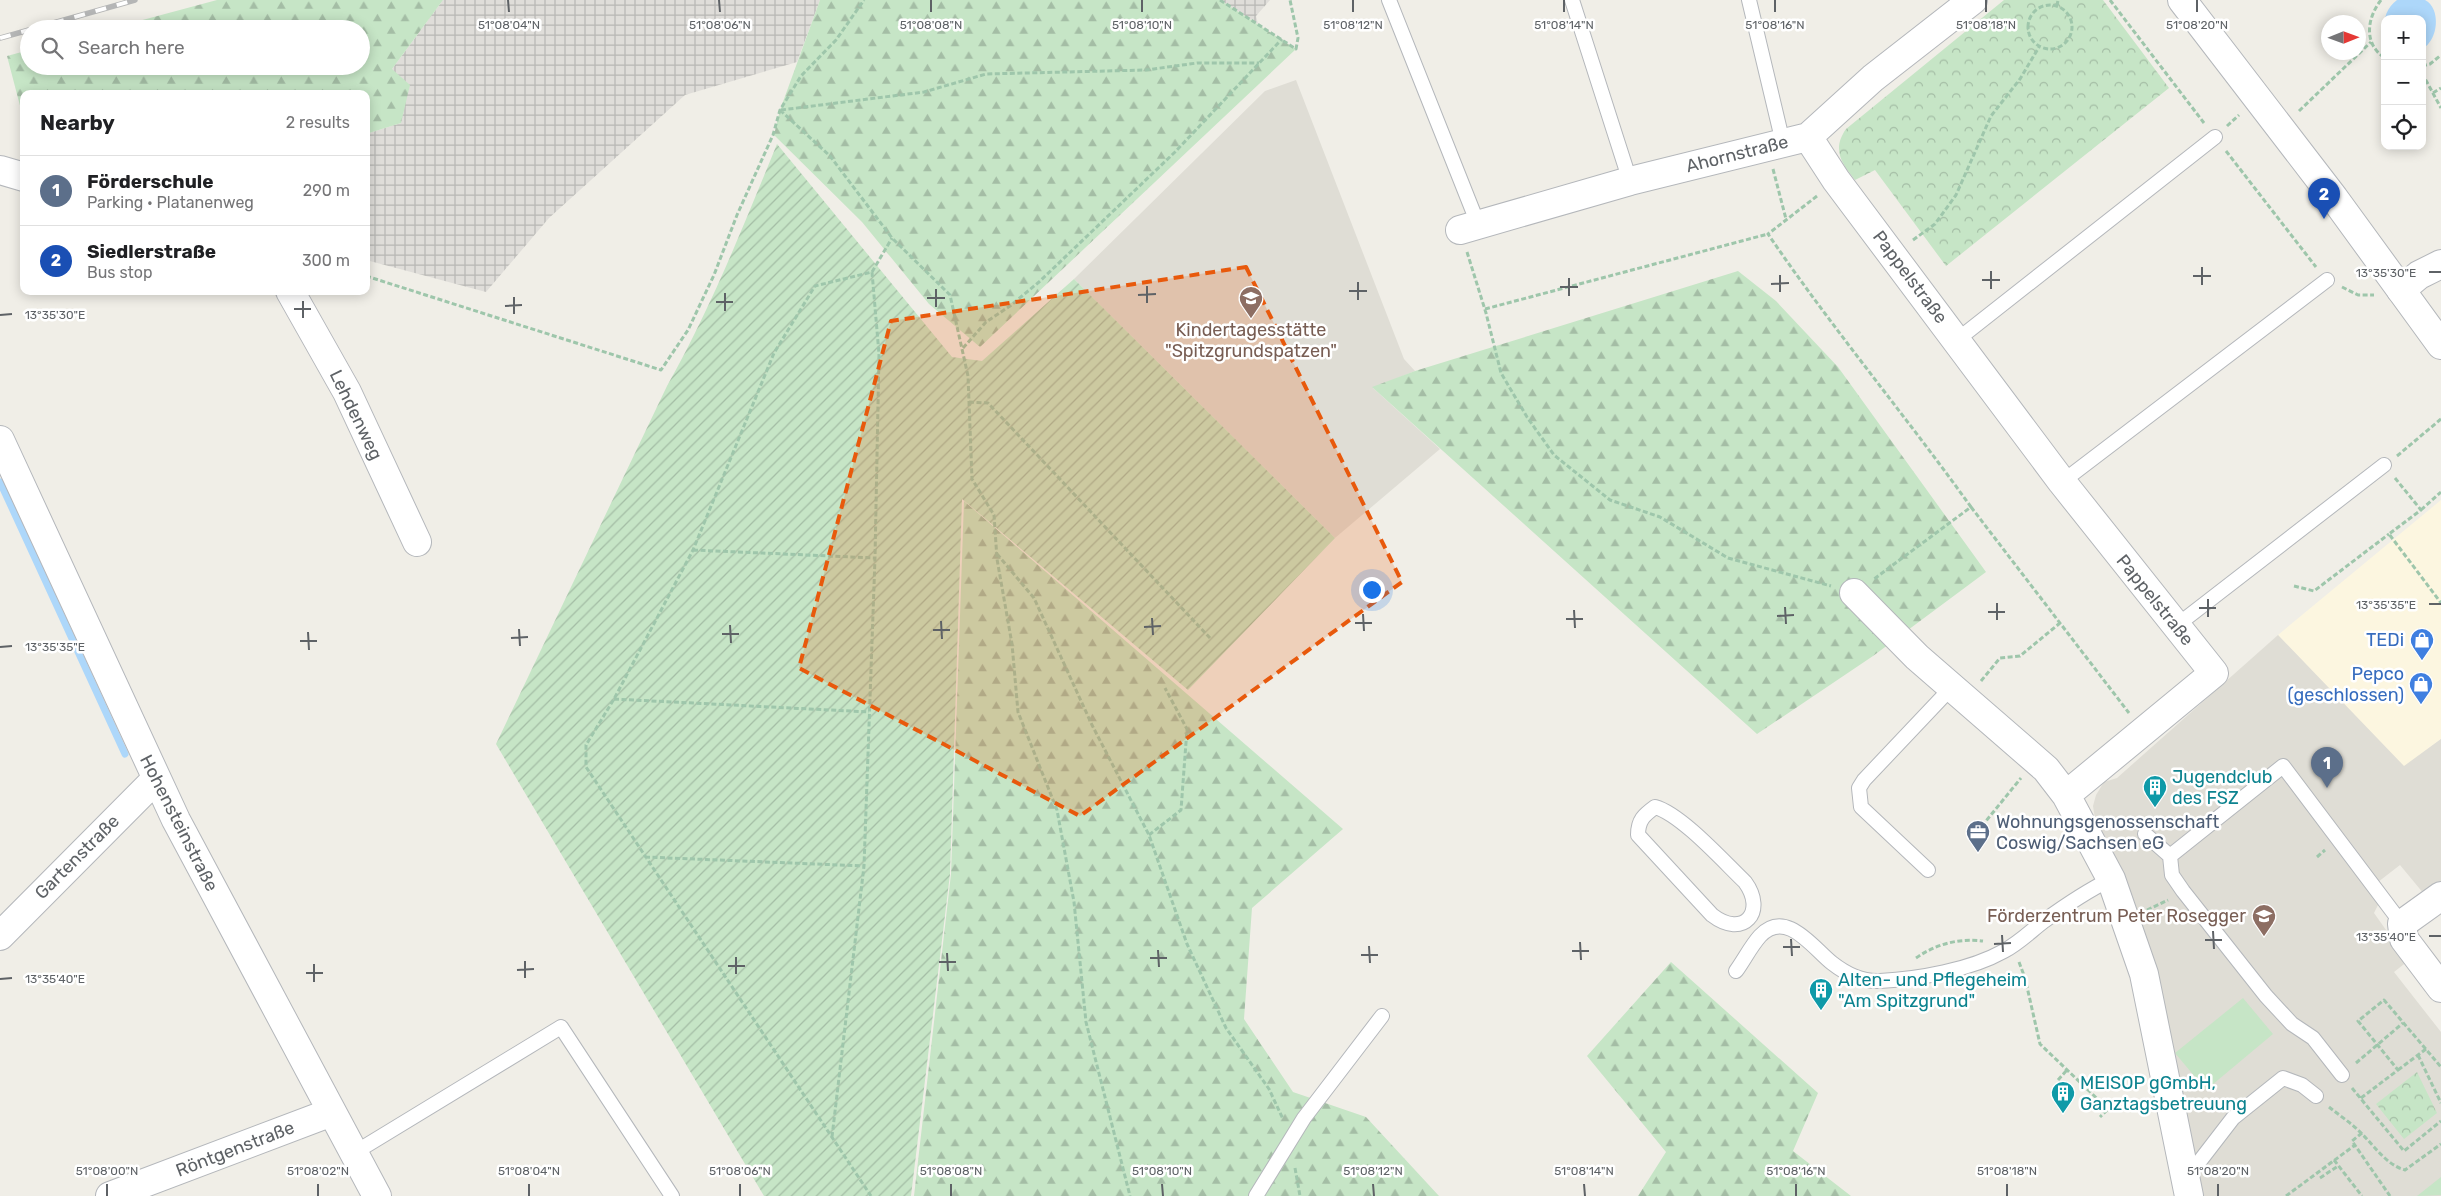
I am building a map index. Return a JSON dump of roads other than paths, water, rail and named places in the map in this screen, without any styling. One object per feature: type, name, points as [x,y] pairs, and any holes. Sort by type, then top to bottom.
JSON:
[{"type":"street","name":"Ahornstraße","points":[[1469,227],[1630,182],[1786,142],[1873,78],[1973,0]]},
{"type":"street","points":[[2182,0],[2334,198],[2392,293],[2441,344]]},
{"type":"street","name":"Pappelstraße","points":[[1786,142],[1836,180],[2062,482],[2214,673],[2066,795]]},
{"type":"street","points":[[0,170],[20,176]]},
{"type":"street","points":[[2392,293],[2418,275],[2441,264]]},
{"type":"street","name":"Lehdenweg","points":[[292,295],[347,392],[417,542]]},
{"type":"street","name":"Hohensteinstraße","points":[[0,440],[156,779],[377,1196]]},
{"type":"street","points":[[1854,593],[1917,657],[2036,760],[2066,795],[2111,880],[2144,974],[2188,1188]]},
{"type":"street","name":"Gartenstraße","points":[[0,936],[156,779]]},
{"type":"street","points":[[2441,896],[2402,924],[2404,939],[2441,988]]},
{"type":"street","name":"Röntgenstraße","points":[[110,1196],[332,1112]]},
{"type":"lane","points":[[1389,0],[1469,227]]},
{"type":"lane","points":[[1572,0],[1630,182]]},
{"type":"lane","points":[[1749,0],[1786,142]]},
{"type":"lane","points":[[1957,340],[2215,137]]},
{"type":"lane","points":[[2062,482],[2327,280]]},
{"type":"lane","points":[[2176,626],[2389,462]]},
{"type":"lane","points":[[1928,870],[1861,807],[1859,788],[1864,780],[1959,694]]},
{"type":"lane","points":[[2170,856],[2283,766],[2402,924]]},
{"type":"lane","points":[[1655,807],[1666,810],[1745,882],[1753,893],[1755,904],[1750,916],[1742,924],[1732,926],[1722,923],[1712,915],[1638,835],[1638,825],[1644,815],[1655,807]]},
{"type":"lane","points":[[2145,834],[2170,856],[2172,875],[2266,996],[2292,1024],[2312,1038],[2342,1075]]},
{"type":"lane","points":[[1736,971],[1760,935],[1774,927],[1786,927],[1800,933],[1832,963],[1856,978],[1873,981],[1958,969],[2007,949],[2086,891],[2111,880]]},
{"type":"lane","points":[[1750,916],[1766,932]]},
{"type":"lane","points":[[1256,1196],[1292,1138],[1382,1016]]},
{"type":"lane","points":[[354,1153],[561,1027],[672,1196]]},
{"type":"lane","points":[[2188,1188],[2233,1118],[2283,1078],[2302,1085],[2316,1096]]},
{"type":"water","points":[[2397,0],[2425,0],[2434,10],[2436,17],[2435,32],[2432,39],[2426,46],[2426,15],[2386,15]]},
{"type":"waterway","points":[[0,482],[125,754]]},
{"type":"railway","points":[[64,20],[135,0]]},
{"type":"railway","points":[[0,38],[20,32]]},
{"type":"place","name":"Siedlerstraße","points":[[2324,219]]},
{"type":"place","name":"Kindertagesstätte \"Spitzgrundspatzen\"","points":[[1251,319]]},
{"type":"place","name":"TEDi","points":[[2422,661]]},
{"type":"place","name":"Pepco (geschlossen)","points":[[2421,705]]},
{"type":"place","name":"Förderschule","points":[[2327,788]]},
{"type":"place","name":"Jugendclub des FSZ","points":[[2155,808]]},
{"type":"place","name":"Wohnungsgenossenschaft Coswig/Sachsen eG","points":[[1978,853]]},
{"type":"place","name":"Förderzentrum Peter Rosegger","points":[[2264,937]]},
{"type":"place","name":"Alten- und Pflegeheim \"Am Spitzgrund\"","points":[[1821,1011]]},
{"type":"place","name":"MEISOP gGmbH, Ganztagsbetreuung","points":[[2063,1114]]}]
